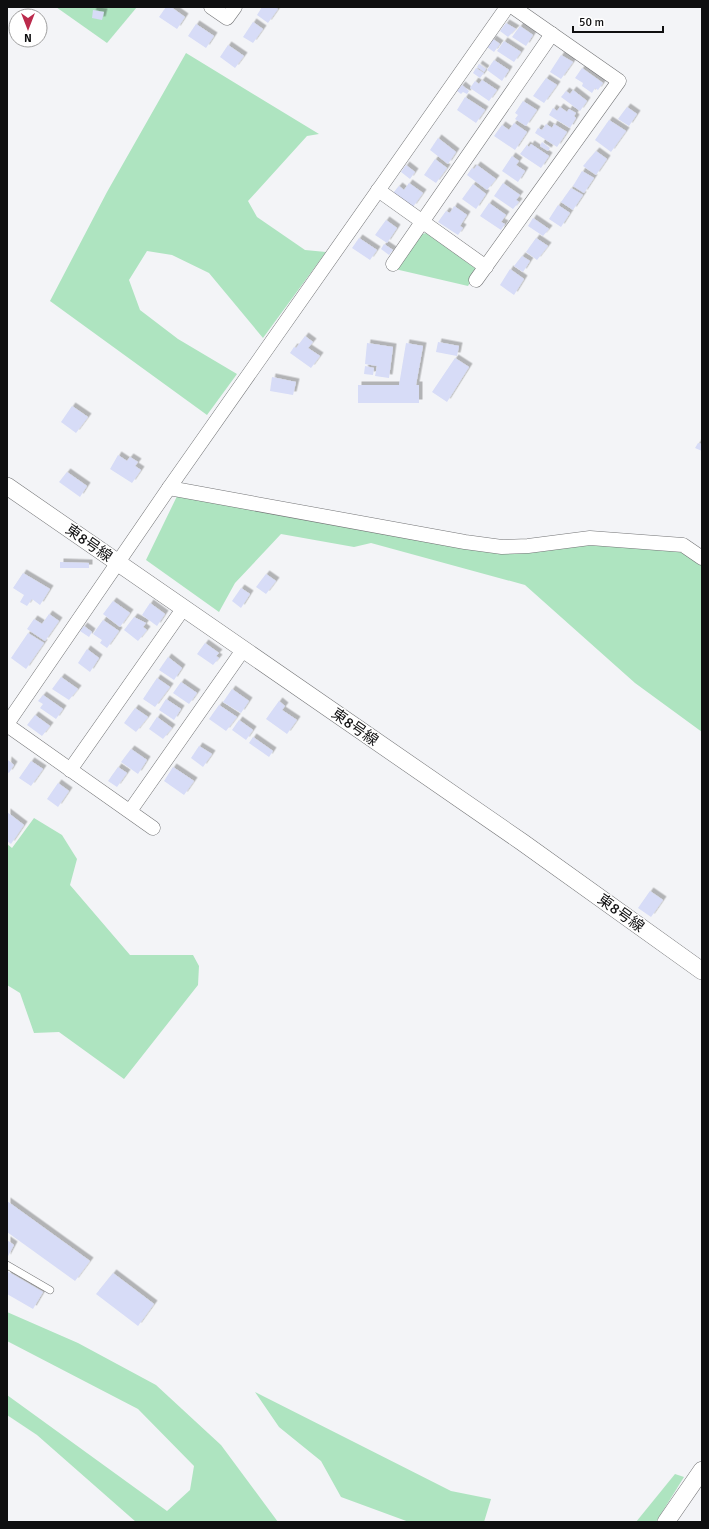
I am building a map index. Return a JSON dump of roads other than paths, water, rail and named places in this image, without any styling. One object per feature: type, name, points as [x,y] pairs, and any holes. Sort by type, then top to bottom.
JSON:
[{"type":"street","points":[[211,7],[227,18],[235,7]]},
{"type":"street","points":[[153,828],[7,724],[169,488],[507,7]]},
{"type":"street","points":[[476,280],[620,82],[513,7]]},
{"type":"street","points":[[393,264],[552,34]]},
{"type":"street","points":[[378,190],[486,267]]},
{"type":"street","name":"東8号線","points":[[7,486],[522,842],[702,971]]},
{"type":"street","points":[[169,488],[464,542],[502,547],[598,539],[684,545],[702,558]]},
{"type":"street","points":[[70,770],[183,609]]},
{"type":"street","points":[[130,811],[243,650]]},
{"type":"street","points":[[666,1522],[702,1470]]},
{"type":"lane","points":[[7,1265],[50,1290]]}]
